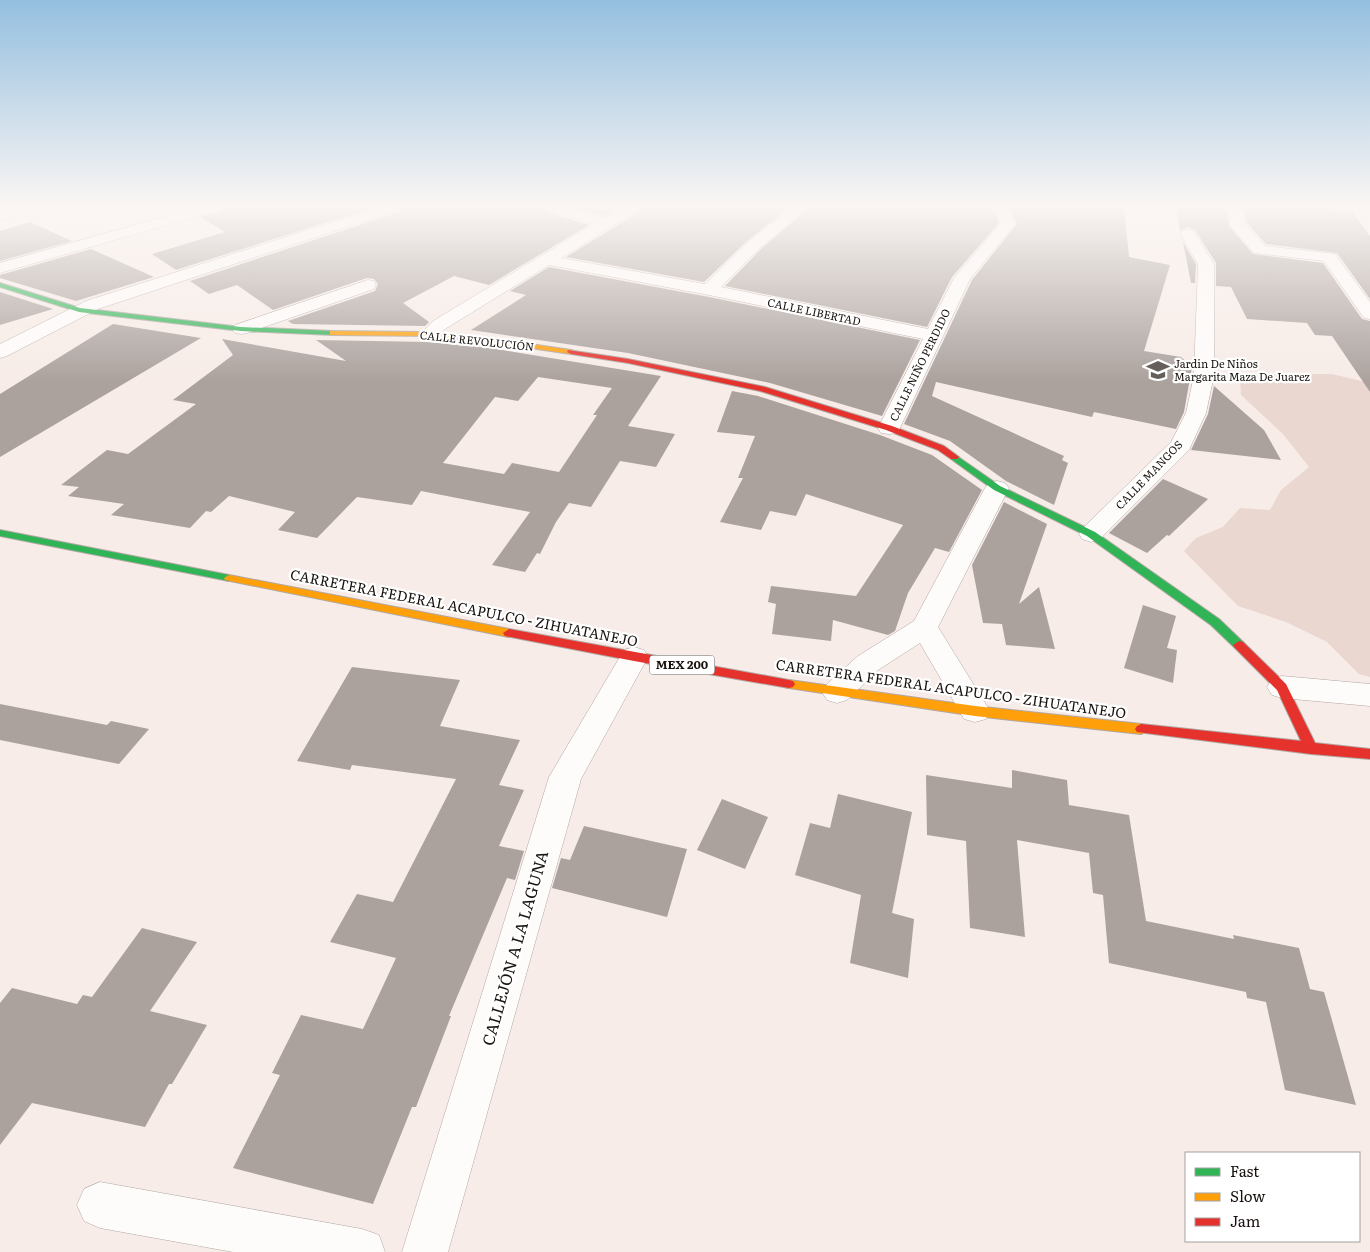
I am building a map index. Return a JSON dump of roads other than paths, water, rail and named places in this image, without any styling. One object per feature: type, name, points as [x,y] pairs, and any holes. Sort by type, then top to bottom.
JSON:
[{"type":"street","points":[[0,352],[79,310],[215,265]]},
{"type":"street","points":[[428,334],[439,325],[538,265]]},
{"type":"street","name":"CALLE LIBERTAD","points":[[576,265],[709,290],[933,336]]},
{"type":"street","points":[[709,290],[734,265]]},
{"type":"street","name":"CALLE NIÑO PERDIDO","points":[[889,428],[962,278],[973,265]]},
{"type":"street","name":"CALLE MANGOS","points":[[1091,534],[1181,445],[1196,413],[1204,375],[1206,265]]},
{"type":"street","points":[[1335,265],[1370,314]]},
{"type":"street","name":"CALLE REVOLUCIÓN","points":[[0,285],[79,310],[241,329],[356,334],[428,334],[490,340],[628,361],[762,389],[889,428],[941,448],[997,488],[1091,534],[1215,622],[1282,687]]},
{"type":"street","points":[[241,329],[368,285]]},
{"type":"street","points":[[837,692],[868,663],[924,627],[997,488]]},
{"type":"street","name":"CARRETERA FEDERAL ACAPULCO - ZIHUATANEJO","points":[[0,533],[634,657],[837,692],[975,711],[1370,754]]},
{"type":"street","points":[[924,627],[975,711]]},
{"type":"street","name":"CALLEJÓN A LA LAGUNA","points":[[425,1252],[565,776],[634,657]]},
{"type":"street","points":[[1282,687],[1370,695]]},
{"type":"street","points":[[1282,687],[1312,749]]},
{"type":"street","points":[[100,1206],[362,1252]]},
{"type":"place","name":"Jardin De Niños Margarita Maza De Juarez","points":[[1158,370]]}]
